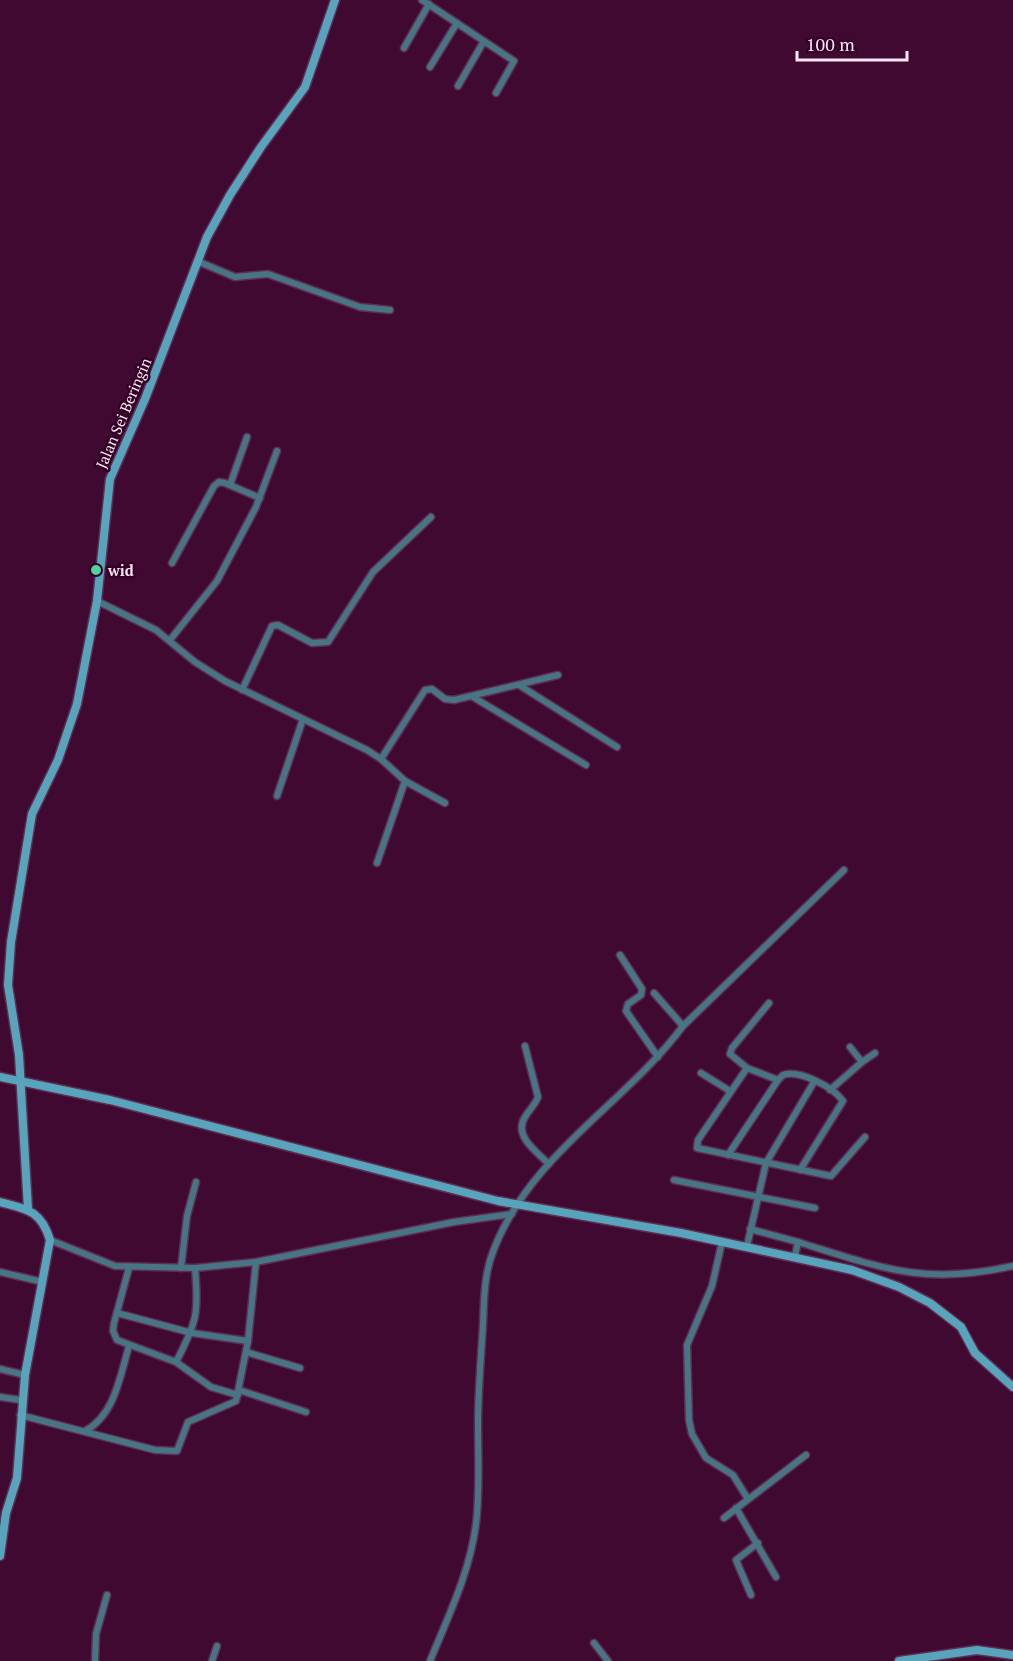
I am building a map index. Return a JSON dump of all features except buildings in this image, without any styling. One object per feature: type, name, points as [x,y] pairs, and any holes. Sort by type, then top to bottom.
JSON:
[{"type":"street","name":"Jalan Sei Beringin","points":[[28,1209],[21,1080],[8,968],[26,838],[32,814],[72,722],[97,600],[110,479],[145,399],[197,261],[230,195],[261,147],[305,87],[335,0]]},
{"type":"street","points":[[422,0],[514,61],[496,93]]},
{"type":"street","points":[[405,48],[429,4]]},
{"type":"street","points":[[430,67],[457,23]]},
{"type":"street","points":[[458,86],[484,41]]},
{"type":"street","points":[[197,261],[235,277],[267,274],[360,307],[390,310]]},
{"type":"street","points":[[230,485],[247,437]]},
{"type":"street","points":[[170,640],[217,581],[260,498],[277,451]]},
{"type":"street","points":[[172,563],[213,486],[219,482],[260,498]]},
{"type":"street","points":[[242,690],[272,626],[278,626],[312,643],[320,645],[327,642],[373,572],[431,518]]},
{"type":"street","points":[[97,600],[145,623],[209,672],[368,750],[405,781],[445,803]]},
{"type":"street","points":[[381,759],[425,690],[432,689],[451,701],[558,675]]},
{"type":"street","points":[[519,685],[617,747]]},
{"type":"street","points":[[473,697],[586,765]]},
{"type":"street","points":[[277,796],[303,719]]},
{"type":"street","points":[[377,862],[405,781]]},
{"type":"street","points":[[430,1661],[466,1567],[476,1525],[479,1463],[478,1390],[486,1283],[494,1248],[517,1205],[569,1140],[658,1057],[683,1026],[844,870]]},
{"type":"street","points":[[620,955],[642,989],[641,995],[628,1004],[626,1011],[658,1057]]},
{"type":"street","points":[[654,993],[683,1026]]},
{"type":"street","points":[[768,1003],[730,1051],[732,1057],[747,1068],[778,1080]]},
{"type":"street","points":[[525,1046],[538,1097],[522,1122],[521,1132],[549,1164]]},
{"type":"street","points":[[850,1047],[862,1062]]},
{"type":"street","points":[[830,1090],[875,1053]]},
{"type":"street","points":[[747,1068],[696,1145],[702,1150],[834,1175],[865,1137]]},
{"type":"street","points":[[701,1073],[730,1091]]},
{"type":"street","points":[[728,1155],[778,1080],[788,1073],[830,1090],[842,1098],[843,1103],[800,1170]]},
{"type":"street","points":[[0,1077],[110,1100],[517,1205],[614,1220],[747,1246],[864,1274],[922,1298],[961,1327],[975,1353],[1013,1387]]},
{"type":"street","points":[[747,1246],[766,1163],[814,1082]]},
{"type":"street","points":[[674,1180],[815,1208]]},
{"type":"street","points":[[181,1268],[189,1208],[196,1182]]},
{"type":"street","points":[[0,1202],[28,1209],[44,1226],[50,1240],[21,1400],[17,1478],[6,1513],[0,1556]]},
{"type":"street","points":[[50,1240],[100,1262],[129,1268],[195,1268],[256,1262],[454,1222],[512,1214]]},
{"type":"street","points":[[750,1229],[887,1269],[918,1275],[952,1275],[1013,1266]]},
{"type":"street","points":[[722,1242],[711,1290],[687,1345],[689,1420],[692,1434],[706,1458],[733,1475],[748,1499]]},
{"type":"street","points":[[795,1256],[798,1242]]},
{"type":"street","points":[[20,1415],[173,1453],[179,1448],[189,1422],[232,1404],[239,1392],[248,1341],[256,1262]]},
{"type":"street","points":[[129,1268],[117,1313],[114,1336],[129,1346],[176,1362],[211,1387],[239,1392],[306,1412]]},
{"type":"street","points":[[176,1362],[192,1333],[198,1312],[195,1268]]},
{"type":"street","points":[[0,1272],[44,1282]]},
{"type":"street","points":[[117,1313],[192,1333],[248,1341]]},
{"type":"street","points":[[85,1431],[94,1426],[107,1409],[117,1390],[129,1346]]},
{"type":"street","points":[[246,1352],[300,1368]]},
{"type":"street","points":[[0,1369],[25,1375]]},
{"type":"street","points":[[0,1397],[21,1400]]},
{"type":"street","points":[[724,1518],[806,1455]]},
{"type":"street","points":[[736,1508],[776,1577]]},
{"type":"street","points":[[751,1595],[736,1560],[758,1543]]},
{"type":"street","points":[[95,1661],[96,1634],[107,1595]]},
{"type":"street","points":[[594,1643],[608,1661]]},
{"type":"street","points":[[212,1661],[217,1646]]},
{"type":"street","points":[[899,1661],[977,1650],[1013,1655]]},
{"type":"place","name":"wid","points":[[96,570]]}]
